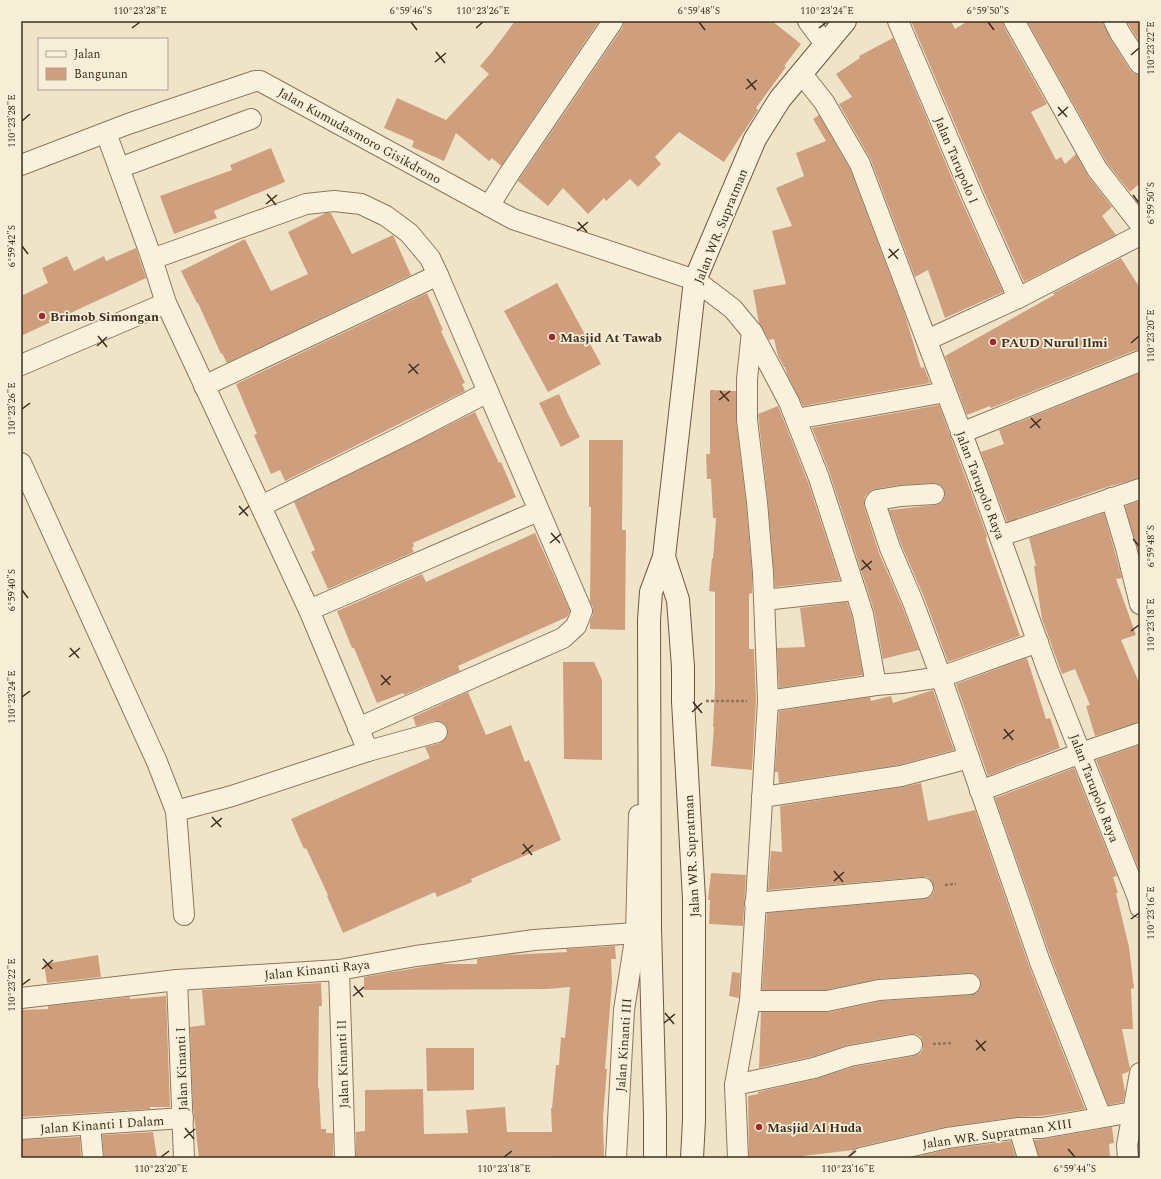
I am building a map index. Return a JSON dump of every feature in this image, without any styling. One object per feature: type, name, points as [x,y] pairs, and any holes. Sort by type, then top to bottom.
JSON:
[{"type":"main road","name":"Jalan WR. Supratman","points":[[655,1158],[650,927],[649,620],[651,592],[664,557],[696,280],[755,139],[780,99],[845,21]]},
{"type":"main road","name":"Jalan WR. Supratman","points":[[664,557],[678,600],[683,667],[683,701],[694,899],[694,1120],[692,1158]]},
{"type":"street","points":[[489,206],[509,174],[613,21]]},
{"type":"street","points":[[808,21],[825,44]]},
{"type":"street","name":"Jalan Tarupolo I","points":[[898,21],[1018,298]]},
{"type":"street","points":[[1014,21],[1097,169],[1140,224]]},
{"type":"street","points":[[1114,21],[1140,64]]},
{"type":"street","name":"Jalan Tarupolo Raya","points":[[802,73],[824,102],[860,164],[1000,536],[1038,642],[1140,906]]},
{"type":"street","name":"Jalan Kumudasmoro Gisikdrono","points":[[21,166],[106,134],[128,124],[260,81],[513,219],[696,280],[733,309],[752,332],[789,402],[820,478],[863,614],[876,685]]},
{"type":"street","points":[[119,168],[251,119]]},
{"type":"street","points":[[106,134],[152,258],[166,303],[309,610],[368,751]]},
{"type":"street","points":[[152,258],[306,204],[334,200],[361,204],[386,216],[409,233],[430,258],[438,275],[582,611],[576,626],[563,638],[358,728]]},
{"type":"street","points":[[927,340],[1018,298],[1140,235]]},
{"type":"street","points":[[204,386],[438,275]]},
{"type":"street","points":[[21,365],[166,303]]},
{"type":"street","points":[[738,1158],[734,1085],[750,1001],[768,701],[764,600],[757,502],[747,420],[747,379],[752,332]]},
{"type":"street","points":[[961,432],[1140,361]]},
{"type":"street","points":[[261,506],[488,392]]},
{"type":"street","points":[[796,419],[946,392]]},
{"type":"street","points":[[21,463],[157,762],[176,811],[184,915]]},
{"type":"street","points":[[1000,536],[1140,488]]},
{"type":"street","points":[[934,494],[900,496],[877,500],[875,503],[890,548],[913,602],[941,677],[1040,962],[1101,1118]]},
{"type":"street","points":[[1111,498],[1126,548],[1140,604]]},
{"type":"street","points":[[309,610],[538,511]]},
{"type":"street","points":[[764,600],[855,590]]},
{"type":"street","name":"Jalan Kinanti III","points":[[616,1158],[624,1010],[636,933],[639,837],[640,624],[644,620],[649,620]]},
{"type":"street","points":[[768,701],[941,677],[1038,642]]},
{"type":"street","points":[[176,811],[232,796],[368,751],[437,732]]},
{"type":"street","points":[[980,791],[1081,753],[1140,733]]},
{"type":"street","points":[[762,797],[901,776],[969,758]]},
{"type":"street","points":[[755,902],[923,888]]},
{"type":"street","name":"Jalan Kinanti Raya","points":[[21,998],[177,980],[339,970],[416,956],[534,940],[636,933]]},
{"type":"street","name":"Jalan Kinanti II","points":[[339,970],[345,1158]]},
{"type":"street","name":"Jalan Kinanti I","points":[[177,980],[184,1158]]},
{"type":"street","points":[[750,1001],[827,1001],[879,990],[970,984]]},
{"type":"street","points":[[734,1085],[814,1068],[850,1056],[912,1045]]},
{"type":"street","points":[[1128,1158],[1127,1145],[1140,1073]]},
{"type":"street","name":"Jalan WR. Supratman XIII","points":[[861,1158],[947,1138],[1019,1128],[1042,1128],[1133,1112]]},
{"type":"street","name":"Jalan Kinanti I Dalam","points":[[21,1129],[183,1118]]},
{"type":"street","points":[[90,1124],[93,1158]]},
{"type":"street","points":[[1019,1128],[1028,1158]]},
{"type":"path","points":[[683,701],[768,701]]},
{"type":"building","points":[[515,21],[599,21],[501,166],[492,158],[489,161],[456,133],[444,161],[412,147],[414,141],[384,128],[397,98],[446,120],[489,74],[480,66]]},
{"type":"building","points":[[624,21],[772,21],[801,44],[784,66],[786,67],[756,108],[758,110],[724,162],[679,132],[655,157],[661,164],[638,187],[630,179],[606,201],[604,198],[588,214],[563,188],[548,206],[518,181],[623,27]]},
{"type":"building","points":[[911,21],[951,21],[955,29],[968,21],[1003,21],[1004,27],[1047,104],[1031,112],[1056,160],[1061,157],[1065,164],[1076,154],[1088,176],[1112,207],[1102,216],[1116,235],[1024,282]]},
{"type":"building","points":[[1027,21],[1103,21],[1110,38],[1130,70],[1134,74],[1140,75],[1140,183],[1130,192],[1107,163]]},
{"type":"building","points":[[1127,21],[1140,21],[1140,43],[1130,27]]},
{"type":"building","points":[[893,38],[962,202],[1003,292],[945,318],[928,270],[915,277],[871,160],[839,104],[852,97],[836,74],[860,58],[859,56]]},
{"type":"building","points":[[819,115],[850,169],[904,312],[921,368],[924,367],[930,383],[803,406],[785,367],[778,356],[774,339],[769,340],[759,323],[753,290],[786,284],[772,231],[792,226],[776,188],[804,176],[796,153],[826,141],[813,119]]},
{"type":"building","points":[[271,148],[285,182],[214,211],[217,218],[174,234],[160,196],[232,170],[230,165]]},
{"type":"building","points":[[326,213],[331,213],[352,254],[393,235],[411,275],[227,363],[222,353],[221,354],[198,303],[181,271],[245,239],[271,291],[308,274],[288,232]]},
{"type":"building","name":"Brimob Simongan","points":[[136,248],[146,278],[21,336],[21,296],[48,283],[42,268],[67,256],[74,271],[104,256],[106,261]]},
{"type":"building","points":[[1121,258],[1140,288],[1140,350],[1136,350],[991,408],[990,406],[967,415],[945,356],[1054,295],[1053,293]]},
{"type":"building","name":"Masjid At Tawab","points":[[557,283],[601,364],[548,392],[504,311]]},
{"type":"building","points":[[427,293],[443,330],[441,331],[465,383],[462,384],[465,391],[285,481],[280,470],[271,474],[254,435],[257,434],[236,384]]},
{"type":"building","points":[[1140,373],[1140,478],[1107,487],[1007,522],[981,452],[1004,444],[999,430]]},
{"type":"building","points":[[710,390],[736,391],[736,421],[746,503],[752,574],[752,593],[749,594],[749,649],[754,649],[756,701],[752,770],[711,766],[715,687],[715,592],[709,591],[716,518],[713,518],[711,479],[707,479],[706,454],[710,454]]},
{"type":"building","points":[[559,394],[580,437],[561,447],[539,403]]},
{"type":"building","points":[[939,405],[987,536],[986,539],[1020,636],[948,662],[889,510],[935,505],[941,503],[944,499],[945,493],[943,487],[934,483],[899,485],[871,490],[865,497],[864,506],[879,553],[919,650],[883,659],[874,610],[830,474],[812,428]]},
{"type":"building","points":[[778,406],[808,482],[840,580],[775,587],[768,501],[758,414]]},
{"type":"building","points":[[475,412],[499,463],[501,462],[516,497],[413,543],[414,546],[412,548],[414,552],[328,589],[311,552],[315,550],[294,502]]},
{"type":"building","points":[[589,440],[623,440],[622,530],[626,530],[625,630],[590,629],[593,607],[590,602],[591,507],[589,507]]},
{"type":"building","points":[[1140,501],[1140,557],[1125,506]]},
{"type":"building","points":[[1104,513],[1122,578],[1116,579],[1136,635],[1121,640],[1140,685],[1140,722],[1095,736],[1086,706],[1090,705],[1075,669],[1062,674],[1042,619],[1034,566],[1036,566],[1029,538]]},
{"type":"building","points":[[535,533],[570,611],[567,617],[458,666],[460,671],[404,695],[403,693],[377,703],[337,611],[422,574],[426,582]]},
{"type":"building","points":[[847,602],[852,617],[863,675],[779,688],[777,648],[805,647],[800,608]]},
{"type":"building","points":[[1027,658],[1046,719],[1050,718],[1060,748],[988,776],[956,684]]},
{"type":"building","points":[[563,662],[594,662],[602,680],[602,760],[564,759]]},
{"type":"building","points":[[933,690],[954,750],[899,765],[779,783],[778,772],[775,772],[779,711],[870,697],[871,701],[891,696],[893,703]]},
{"type":"building","points":[[468,692],[486,735],[511,725],[525,762],[529,760],[561,840],[471,879],[472,882],[437,897],[435,892],[343,933],[327,896],[328,895],[306,848],[304,849],[291,819],[430,758],[425,747],[445,740],[448,735],[448,729],[445,724],[440,721],[434,721],[416,726],[413,717]]},
{"type":"building","points":[[1140,745],[1140,866],[1138,867],[1096,760]]},
{"type":"building","points":[[1074,768],[1117,876],[1113,877],[1118,893],[1116,893],[1129,947],[1134,988],[1131,989],[1133,1029],[1122,1029],[1130,1069],[1128,1072],[1122,1074],[1125,1093],[1123,1102],[1108,1105],[1051,958],[995,798]]},
{"type":"building","points":[[921,783],[928,821],[975,810],[1029,966],[1085,1109],[1041,1116],[1017,1117],[945,1127],[858,1147],[853,1150],[803,1156],[804,1158],[749,1158],[748,1096],[758,1094],[758,1092],[816,1079],[853,1067],[914,1056],[920,1054],[923,1049],[921,1037],[916,1034],[910,1034],[848,1045],[811,1057],[759,1068],[761,1012],[829,1012],[881,1001],[971,995],[977,993],[980,989],[981,983],[979,977],[975,974],[969,973],[878,979],[826,990],[762,990],[767,913],[924,899],[930,897],[934,892],[932,881],[927,877],[768,890],[771,851],[782,852],[780,806]]},
{"type":"building","points":[[711,873],[746,875],[743,926],[709,924],[710,900],[708,900]]},
{"type":"building","points":[[615,946],[616,959],[611,959],[612,983],[605,1069],[607,1069],[603,1117],[604,1158],[506,1156],[506,1158],[356,1158],[356,1132],[365,1131],[365,1090],[423,1089],[424,1134],[468,1133],[466,1110],[505,1107],[507,1132],[552,1132],[551,1108],[556,1065],[559,1065],[561,1037],[565,1038],[570,987],[548,989],[364,990],[364,977],[439,964],[477,964],[477,959],[506,955],[567,952],[566,949]]},
{"type":"building","points":[[98,955],[101,977],[47,983],[44,964]]},
{"type":"building","points":[[732,972],[740,973],[739,998],[729,996]]},
{"type":"building","points":[[321,983],[322,1006],[319,1006],[318,1088],[321,1129],[326,1129],[326,1133],[333,1133],[333,1158],[199,1158],[193,1107],[190,1027],[205,1025],[202,990]]},
{"type":"building","points":[[166,996],[170,1107],[150,1107],[150,1109],[21,1117],[21,1010],[48,1009],[48,1006],[130,997],[130,999]]},
{"type":"building","points":[[426,1048],[474,1048],[474,1090],[427,1091]]},
{"type":"building","points":[[1112,1127],[1114,1143],[1109,1144],[1110,1158],[1039,1158],[1034,1140]]},
{"type":"building","points":[[153,1132],[157,1158],[104,1158],[102,1135]]},
{"type":"building","points":[[80,1137],[81,1158],[21,1158],[21,1140]]},
{"type":"building","points":[[1011,1141],[1016,1158],[912,1158],[949,1149]]},
{"type":"place","name":"Brimob Simongan","points":[[42,316]]},
{"type":"place","name":"Masjid At Tawab","points":[[552,337]]},
{"type":"place","name":"PAUD Nurul Ilmi","points":[[993,342]]},
{"type":"place","name":"Masjid Al Huda","points":[[759,1127]]}]
